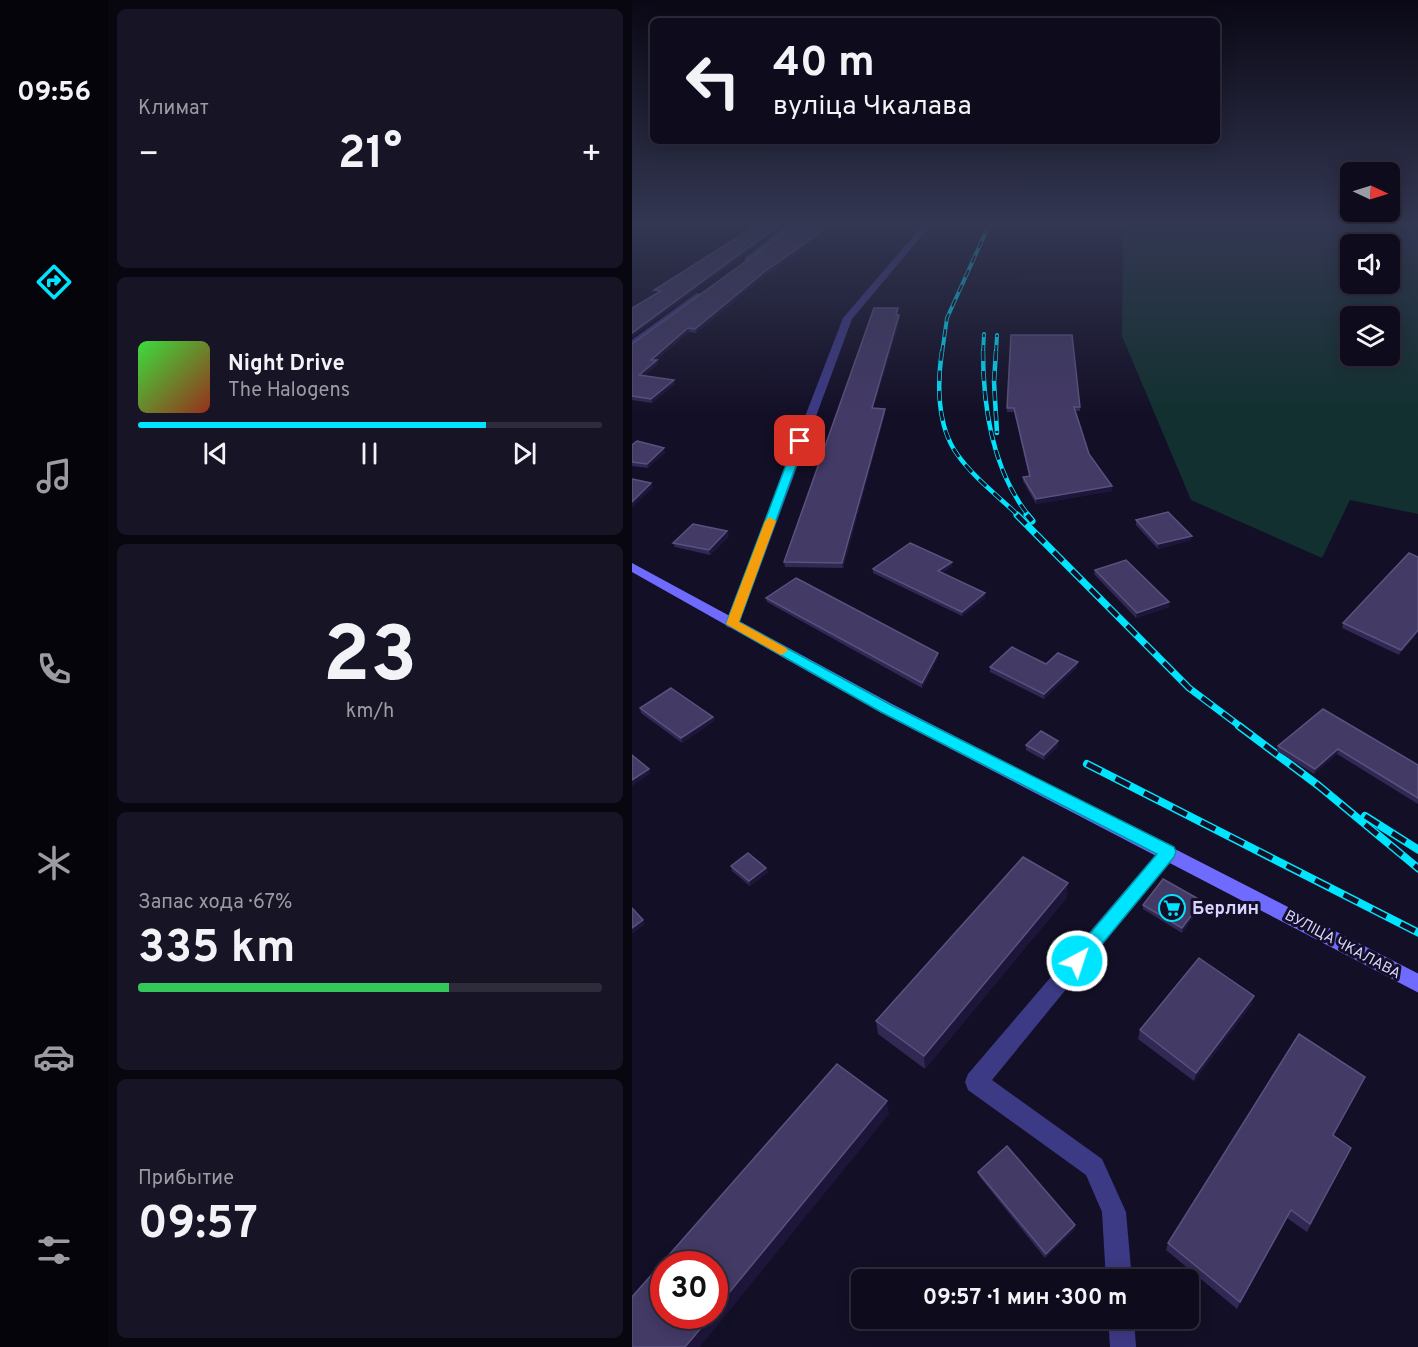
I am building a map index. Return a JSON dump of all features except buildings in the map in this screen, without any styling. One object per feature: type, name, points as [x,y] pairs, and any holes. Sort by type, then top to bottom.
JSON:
[{"type":"street","points":[[632,344],[709,288]]},
{"type":"street","points":[[732,624],[848,318],[874,288]]},
{"type":"street","name":"ВУЛІЦА ЧКАЛАВА","points":[[632,567],[886,708],[1168,852],[1418,984]]},
{"type":"street","points":[[1118,1269],[1114,1212],[1094,1167],[976,1082],[1168,852]]},
{"type":"street","points":[[1122,1329],[1123,1347]]},
{"type":"green space","points":[[1122,288],[1340,288],[1340,294],[1400,294],[1400,288],[1418,288],[1418,514],[1350,500],[1322,558],[1191,500],[1122,336]]},
{"type":"railway","points":[[942,353],[947,318],[961,288]]},
{"type":"railway","points":[[983,352],[984,334]]},
{"type":"railway","points":[[996,353],[997,335]]},
{"type":"railway","points":[[942,351],[939,377],[940,404],[950,443],[986,487],[1019,516]]},
{"type":"railway","points":[[996,351],[994,382],[997,433]]},
{"type":"railway","points":[[983,352],[985,394],[992,438],[1007,479],[1029,516]]},
{"type":"railway","points":[[1017,515],[1189,688],[1241,727]]},
{"type":"railway","points":[[1027,515],[1032,521]]},
{"type":"railway","points":[[1239,726],[1319,786],[1419,869]]},
{"type":"railway","points":[[1087,764],[1419,933]]},
{"type":"railway","points":[[1365,816],[1419,850]]},
{"type":"slow traffic","points":[[770,521],[732,624],[781,651]]},
{"type":"place","name":"Берлин","points":[[1172,908]]},
{"type":"route","points":[[800,441],[732,624],[886,708],[1168,852],[1077,961]]}]
